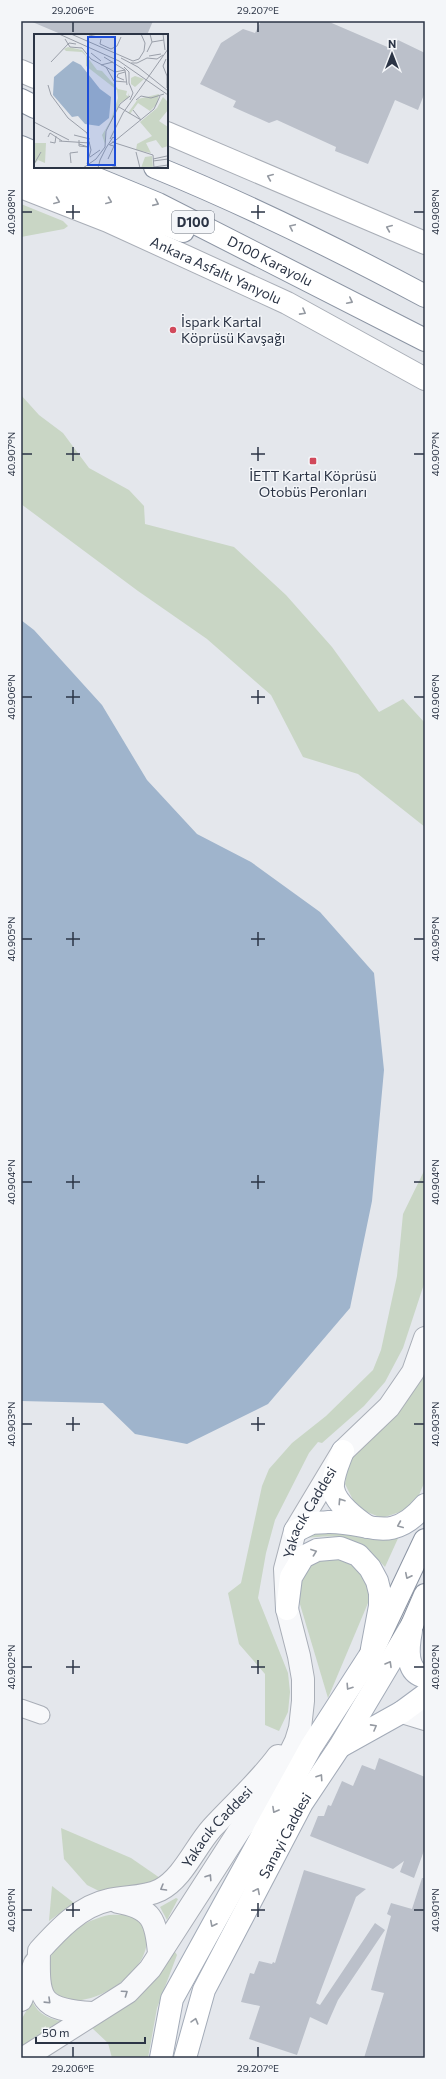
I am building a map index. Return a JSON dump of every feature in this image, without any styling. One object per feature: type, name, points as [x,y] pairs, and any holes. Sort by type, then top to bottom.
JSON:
[{"type":"main road","points":[[21,71],[34,77]]},
{"type":"main road","points":[[21,100],[34,106]]},
{"type":"main road","points":[[21,112],[34,118]]},
{"type":"main road","points":[[168,133],[425,243]]},
{"type":"main road","points":[[21,147],[34,153]]},
{"type":"main road","points":[[21,166],[315,283]]},
{"type":"main road","name":"D100 Karayolu","points":[[70,168],[158,204],[425,340]]},
{"type":"main road","name":"D100","points":[[158,168],[212,190],[327,244],[425,296]]},
{"type":"main road","name":"Ankara Asfaltı Yanyolu","points":[[21,187],[108,222],[287,303],[425,379]]},
{"type":"main road","points":[[327,244],[425,285]]},
{"type":"main road","points":[[343,1451],[335,1475],[333,1488],[349,1513],[368,1528]]},
{"type":"main road","points":[[295,1531],[313,1523],[335,1522],[368,1528],[386,1529],[400,1526],[414,1517],[425,1505]]},
{"type":"main road","points":[[370,1654],[425,1540]]},
{"type":"main road","points":[[287,1608],[291,1577],[303,1557],[317,1550],[340,1548],[358,1555],[370,1568],[377,1581],[380,1592],[380,1606],[370,1654]]},
{"type":"main road","points":[[425,1596],[412,1625],[407,1652],[415,1671],[425,1677]]},
{"type":"main road","name":"Sanayi Caddesi","points":[[185,2058],[204,1990],[302,1803],[340,1746],[412,1625]]},
{"type":"main road","name":"Sanayi Caddesi","points":[[162,2058],[172,1999],[311,1747],[370,1654]]},
{"type":"main road","points":[[340,1746],[402,1712],[425,1695]]},
{"type":"street","name":"Yakacık Caddesi","points":[[24,2058],[92,2013],[128,1992],[150,1969],[239,1831],[277,1780],[296,1741],[300,1728],[300,1717],[303,1701],[303,1679],[287,1608],[285,1570],[295,1531],[343,1451],[389,1407],[413,1372],[425,1338]]},
{"type":"street","points":[[21,1708],[41,1715]]},
{"type":"street","points":[[402,1712],[425,1719]]},
{"type":"street","name":"Yakacık Caddesi","points":[[39,1951],[62,1925],[85,1910],[108,1900],[146,1895],[159,1891],[172,1883],[212,1829],[269,1769],[284,1747],[293,1726],[300,1717]]},
{"type":"street","points":[[108,1900],[132,1904],[142,1909],[150,1916],[154,1923],[159,1953]]},
{"type":"street","points":[[21,2000],[39,1951]]},
{"type":"street","points":[[39,1951],[38,1982],[43,1997],[50,2004],[60,2009],[92,2013]]},
{"type":"green space","points":[[21,204],[63,221],[68,226],[64,229],[21,237]]},
{"type":"green space","points":[[21,395],[39,415],[63,433],[89,468],[129,490],[144,506],[145,524],[234,547],[286,595],[332,647],[379,712],[403,699],[425,723],[425,827],[358,774],[303,757],[271,695],[207,639],[138,591],[21,504]]},
{"type":"green space","points":[[425,1169],[425,1281],[403,1348],[385,1382],[364,1406],[322,1443],[318,1442],[309,1453],[275,1520],[266,1553],[258,1598],[288,1673],[290,1692],[288,1712],[279,1731],[265,1725],[265,1674],[239,1644],[228,1593],[241,1583],[262,1486],[269,1469],[292,1443],[326,1416],[373,1370],[381,1350],[397,1276],[403,1214]]},
{"type":"green space","points":[[425,1366],[425,1481],[419,1495],[406,1510],[382,1518],[357,1508],[345,1484],[348,1464]]},
{"type":"green space","points":[[308,1532],[400,1534],[385,1567],[358,1543],[349,1539],[330,1536],[304,1538]]},
{"type":"green space","points":[[324,1556],[347,1559],[362,1570],[371,1584],[368,1603],[328,1698],[296,1591],[304,1566]]},
{"type":"green space","points":[[61,1828],[131,1858],[160,1878],[126,1892],[103,1893],[87,1885],[64,1859]]},
{"type":"green space","points":[[52,1886],[74,1903],[49,1921]]},
{"type":"green space","points":[[176,1898],[178,1899],[167,1920],[160,1907]]},
{"type":"green space","points":[[109,1915],[130,1916],[140,1922],[145,1930],[147,1944],[142,1958],[132,1972],[119,1984],[104,1993],[87,1999],[72,2001],[58,1997],[49,1988],[47,1972],[47,1966],[57,1946],[64,1938],[81,1926],[100,1917]]},
{"type":"green space","points":[[173,1952],[177,1955],[157,2008],[148,2058],[112,2058],[108,2043],[91,2027]]},
{"type":"green space","points":[[32,2001],[41,2013],[63,2022],[21,2052],[21,2020]]},
{"type":"water","points":[[21,620],[34,630],[102,705],[147,780],[197,834],[251,862],[320,912],[374,973],[384,1070],[372,1201],[350,1308],[268,1404],[187,1444],[135,1434],[103,1403],[21,1401]]},
{"type":"building","points":[[30,21],[153,21],[147,34],[61,34]]},
{"type":"building","points":[[261,21],[327,21],[392,49],[398,40],[425,53],[425,92],[418,110],[395,100],[368,164],[335,151],[336,147],[277,120],[269,123],[233,107],[236,101],[200,84],[221,43],[243,29],[255,33]]},
{"type":"building","points":[[379,1758],[425,1777],[425,1848],[414,1878],[400,1872],[404,1861],[393,1869],[310,1836],[318,1816],[324,1816],[328,1805],[331,1806],[342,1781],[353,1786],[362,1765],[375,1770]]},
{"type":"building","points":[[304,1870],[366,1889],[356,1897],[316,2003],[320,2005],[375,1923],[385,1930],[338,2000],[327,2025],[310,2017],[297,2055],[249,2039],[260,2006],[241,2002],[250,1973],[254,1974],[259,1961],[272,1964],[273,1962],[275,1963]]},
{"type":"building","points":[[422,1878],[425,1878],[425,2058],[364,2058],[384,1993],[371,1990],[391,1916],[387,1914],[391,1903],[412,1909]]},
{"type":"place","name":"İspark Kartal Köprüsü Kavşağı","points":[[173,330]]},
{"type":"place","name":"İETT Kartal Köprüsü Otobüs Peronları","points":[[313,461]]}]
